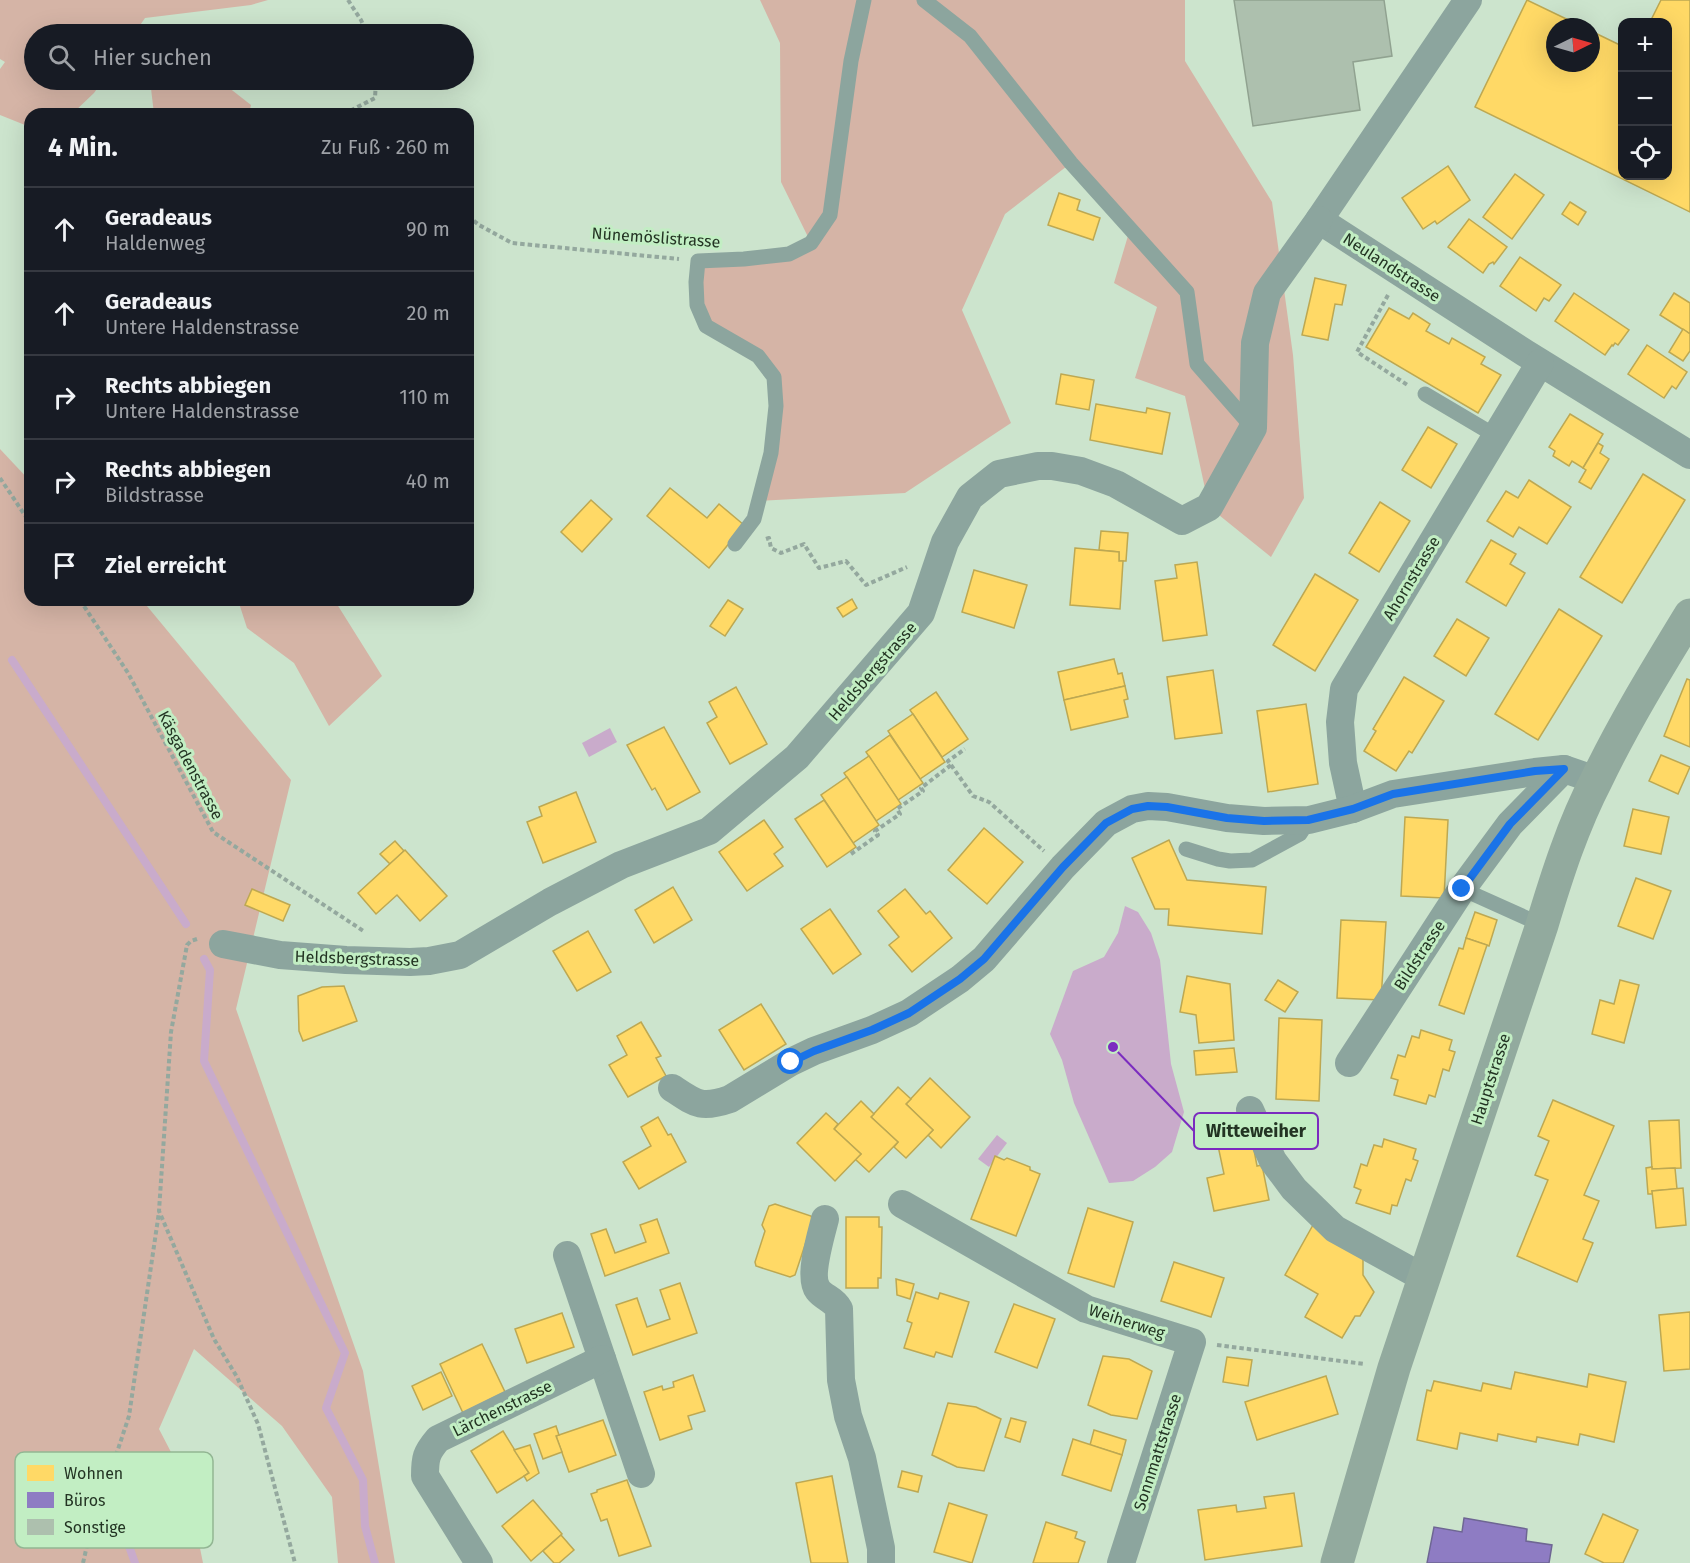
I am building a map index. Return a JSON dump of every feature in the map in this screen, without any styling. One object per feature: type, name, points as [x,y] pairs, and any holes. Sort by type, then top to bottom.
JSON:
[{"type":"main road","name":"Hauptstrasse","points":[[1337,1563],[1394,1368],[1562,861],[1596,780],[1650,680],[1690,615]]},
{"type":"street","points":[[1319,220],[1468,0]]},
{"type":"street","name":"Heldsbergstrasse","points":[[223,944],[280,955],[346,960],[420,962],[460,955],[550,902],[621,865],[709,831],[798,757],[921,613],[945,542],[970,497],[999,474],[1038,466],[1081,471],[1116,484],[1182,521],[1209,507],[1253,428],[1255,342],[1267,293],[1319,220]]},
{"type":"street","name":"Neulandstrasse","points":[[1319,220],[1540,363],[1690,455]]},
{"type":"street","name":"Ahornstrasse","points":[[1353,809],[1343,763],[1340,722],[1344,689],[1540,363]]},
{"type":"street","points":[[672,1088],[694,1103],[705,1105],[718,1103],[730,1099],[791,1062],[814,1051],[872,1030],[909,1013],[960,979],[984,959],[1063,867],[1106,823],[1132,809],[1148,806],[1167,807],[1227,818],[1264,821],[1308,820],[1353,809],[1393,794],[1535,771],[1564,769],[1596,780]]},
{"type":"street","name":"Bildstrasse","points":[[1349,1063],[1462,889],[1510,824],[1564,769]]},
{"type":"street","points":[[1250,1110],[1273,1161],[1294,1189],[1335,1229],[1424,1278]]},
{"type":"street","name":"Weiherweg","points":[[902,1204],[1086,1309],[1192,1342]]},
{"type":"street","points":[[825,1219],[814,1271],[814,1282],[816,1288],[836,1303],[839,1309],[841,1380],[848,1416],[862,1458],[881,1548],[881,1563]]},
{"type":"street","points":[[567,1255],[641,1474]]},
{"type":"street","name":"Sonnmattstrasse","points":[[1121,1563],[1192,1342]]},
{"type":"street","name":"Lärchenstrasse","points":[[479,1563],[425,1476],[428,1451],[438,1439],[602,1359]]},
{"type":"lane","name":"Nünemöslistrasse","points":[[698,261],[744,260],[789,254],[811,243],[830,215],[851,61],[864,0]]},
{"type":"lane","points":[[924,0],[970,36],[1071,163],[1187,292],[1197,364],[1253,428]]},
{"type":"lane","points":[[698,261],[697,305],[706,326],[758,356],[774,377],[776,406],[771,453],[754,519],[735,544]]},
{"type":"lane","points":[[1425,394],[1496,436]]},
{"type":"lane","points":[[1186,849],[1218,860],[1252,860],[1300,834],[1308,820]]},
{"type":"lane","points":[[1462,889],[1542,925]]},
{"type":"path","points":[[348,0],[363,24]]},
{"type":"path","points":[[356,108],[375,98],[375,90]]},
{"type":"path","name":"Nünemöslistrasse","points":[[474,221],[512,243],[698,261]]},
{"type":"path","points":[[1400,273],[1357,352],[1410,387]]},
{"type":"path","points":[[0,478],[24,514]]},
{"type":"path","points":[[746,530],[756,543],[769,538],[771,548],[781,553],[804,544],[819,568],[846,561],[866,585],[908,566]]},
{"type":"path","name":"Käsgadenstrasse","points":[[84,606],[128,673],[213,832],[371,936]]},
{"type":"path","points":[[964,749],[948,761],[973,796],[989,802],[1037,844]]},
{"type":"path","points":[[851,854],[878,835],[875,831],[900,814],[897,809],[923,791],[921,788],[951,765]]},
{"type":"path","points":[[117,1452],[129,1416],[159,1211],[171,1032],[186,945],[196,939],[223,944]]},
{"type":"path","points":[[159,1211],[214,1338],[237,1377],[258,1424],[295,1563]]},
{"type":"path","points":[[1192,1342],[1365,1364]]},
{"type":"path","points":[[83,1563],[86,1548]]},
{"type":"shaded area","points":[[0,0],[268,0],[251,5],[145,18],[141,24],[24,24],[24,90],[96,90],[78,108],[24,108],[24,125],[0,115],[0,69],[5,62],[0,59]]},
{"type":"shaded area","points":[[760,0],[1185,0],[1185,61],[1272,202],[1293,355],[1304,498],[1271,557],[1209,507],[1185,396],[1135,378],[1157,307],[1114,283],[1130,229],[1071,163],[1005,214],[962,310],[1011,423],[905,493],[759,501],[774,377],[706,326],[698,261],[744,259],[811,243],[781,182],[780,43]]},
{"type":"shaded area","points":[[151,90],[232,90],[251,105],[250,108],[153,108]]},
{"type":"shaded area","points":[[0,449],[24,475],[24,606],[147,606],[291,780],[236,1009],[363,1371],[395,1563],[338,1563],[332,1497],[282,1426],[194,1349],[159,1429],[171,1452],[15,1452],[15,1548],[200,1548],[203,1563],[0,1563]]},
{"type":"shaded area","points":[[240,606],[338,606],[382,676],[329,726],[294,663],[247,628]]},
{"type":"shaded area","points":[[610,728],[617,742],[589,757],[582,743]]},
{"type":"shaded area","points":[[1125,906],[1138,912],[1151,933],[1160,960],[1171,1064],[1184,1112],[1172,1152],[1155,1167],[1133,1181],[1109,1183],[1074,1103],[1062,1060],[1050,1034],[1073,971],[1104,957],[1118,933]]},
{"type":"shaded area","points":[[997,1135],[1007,1143],[989,1167],[978,1159]]},
{"type":"building: Wohnen","points":[[1527,0],[1564,18],[1546,18],[1546,72],[1600,72],[1600,35],[1618,44],[1618,177],[1475,107]]},
{"type":"building: Wohnen","points":[[1661,0],[1690,0],[1690,212],[1624,180],[1672,180],[1672,18],[1652,18]]},
{"type":"building: Wohnen","points":[[1448,166],[1470,200],[1437,224],[1435,221],[1423,229],[1402,198]]},
{"type":"building: Wohnen","points":[[1515,174],[1544,195],[1512,239],[1483,217]]},
{"type":"building: Wohnen","points":[[1059,193],[1080,200],[1077,210],[1100,218],[1093,240],[1048,225]]},
{"type":"building: Wohnen","points":[[1570,202],[1586,212],[1578,225],[1562,214]]},
{"type":"building: Wohnen","points":[[1469,219],[1507,247],[1494,264],[1493,262],[1489,264],[1483,273],[1448,247]]},
{"type":"building: Wohnen","points":[[1520,257],[1561,285],[1549,301],[1544,298],[1536,311],[1500,286]]},
{"type":"building: Wohnen","points":[[1315,278],[1346,285],[1342,305],[1335,304],[1328,340],[1302,335]]},
{"type":"building: Wohnen","points":[[1574,293],[1629,330],[1618,345],[1615,343],[1612,345],[1605,355],[1555,321]]},
{"type":"building: Wohnen","points":[[1674,293],[1690,303],[1690,334],[1660,315]]},
{"type":"building: Wohnen","points":[[1389,308],[1409,319],[1413,313],[1430,324],[1426,331],[1449,344],[1452,338],[1485,357],[1481,364],[1501,375],[1478,413],[1366,347]]},
{"type":"building: Wohnen","points":[[1683,329],[1690,334],[1690,351],[1683,361],[1669,352]]},
{"type":"building: Wohnen","points":[[1647,345],[1687,372],[1676,389],[1672,386],[1664,398],[1628,374]]},
{"type":"building: Wohnen","points":[[1061,374],[1094,380],[1089,410],[1056,404]]},
{"type":"building: Wohnen","points":[[1096,404],[1146,413],[1147,408],[1170,413],[1162,454],[1090,440]]},
{"type":"building: Wohnen","points":[[1570,414],[1603,434],[1583,468],[1572,461],[1569,466],[1553,456],[1555,451],[1549,447]]},
{"type":"building: Wohnen","points":[[1428,427],[1457,444],[1431,488],[1402,470]]},
{"type":"building: Wohnen","points":[[1598,443],[1603,446],[1600,453],[1609,459],[1591,489],[1579,482],[1586,470],[1583,468]]},
{"type":"building: Wohnen","points":[[1643,474],[1685,500],[1622,603],[1580,577]]},
{"type":"building: Wohnen","points":[[1529,480],[1571,507],[1547,544],[1519,527],[1513,537],[1487,521],[1506,491],[1518,498]]},
{"type":"building: Wohnen","points":[[670,488],[707,518],[719,504],[744,525],[709,568],[647,516]]},
{"type":"building: Wohnen","points":[[591,500],[612,519],[582,552],[561,532]]},
{"type":"building: Wohnen","points":[[1380,502],[1410,521],[1379,572],[1349,553]]},
{"type":"building: Wohnen","points":[[1101,531],[1128,533],[1126,561],[1119,561],[1119,552],[1099,550]]},
{"type":"building: Wohnen","points":[[1491,540],[1516,554],[1510,564],[1525,573],[1506,606],[1466,582]]},
{"type":"building: Wohnen","points":[[1075,548],[1119,552],[1119,561],[1123,561],[1120,609],[1070,605]]},
{"type":"building: Wohnen","points":[[1197,562],[1207,635],[1163,641],[1155,581],[1177,578],[1175,565]]},
{"type":"building: Wohnen","points":[[974,570],[1027,585],[1014,628],[962,612]]},
{"type":"building: Wohnen","points":[[1315,574],[1358,600],[1315,671],[1273,645]]},
{"type":"building: Wohnen","points":[[852,599],[857,608],[843,617],[837,608]]},
{"type":"building: Wohnen","points":[[728,600],[743,609],[725,636],[710,626]]},
{"type":"building: Wohnen","points":[[1559,609],[1602,636],[1538,740],[1495,714]]},
{"type":"building: Wohnen","points":[[1457,619],[1489,638],[1466,676],[1434,656]]},
{"type":"building: Wohnen","points":[[1114,659],[1118,674],[1122,673],[1125,686],[1064,700],[1058,672]]},
{"type":"building: Wohnen","points":[[1213,670],[1222,733],[1175,739],[1167,677]]},
{"type":"building: Wohnen","points":[[1404,677],[1444,701],[1412,753],[1409,751],[1396,771],[1364,751],[1376,731],[1373,729]]},
{"type":"building: Wohnen","points":[[1687,679],[1690,680],[1690,747],[1664,736]]},
{"type":"building: Wohnen","points":[[1125,686],[1128,699],[1124,700],[1128,717],[1071,730],[1064,700]]},
{"type":"building: Wohnen","points":[[736,687],[767,744],[730,764],[707,723],[717,717],[709,702]]},
{"type":"building: Wohnen","points":[[936,692],[968,739],[942,757],[910,710]]},
{"type":"building: Wohnen","points":[[1306,704],[1318,784],[1268,792],[1257,711]]},
{"type":"building: Wohnen","points":[[913,714],[945,762],[920,779],[888,731]]},
{"type":"building: Wohnen","points":[[664,727],[700,792],[667,810],[655,788],[652,790],[627,745]]},
{"type":"building: Wohnen","points":[[890,735],[923,783],[898,800],[866,752]]},
{"type":"building: Wohnen","points":[[1661,755],[1690,767],[1678,794],[1649,781]]},
{"type":"building: Wohnen","points":[[869,756],[901,804],[876,821],[844,773]]},
{"type":"building: Wohnen","points":[[847,777],[879,825],[853,843],[821,795]]},
{"type":"building: Wohnen","points":[[576,792],[596,842],[543,863],[527,822],[542,816],[539,807]]},
{"type":"building: Wohnen","points":[[824,800],[856,847],[827,867],[795,819]]},
{"type":"building: Wohnen","points":[[1633,809],[1669,817],[1661,854],[1624,846]]},
{"type":"building: Wohnen","points":[[1405,817],[1448,820],[1444,898],[1401,896]]},
{"type":"building: Wohnen","points":[[764,820],[783,847],[774,854],[783,866],[747,891],[719,852]]},
{"type":"building: Wohnen","points":[[984,828],[1023,862],[987,904],[948,870]]},
{"type":"building: Wohnen","points":[[1169,840],[1187,880],[1266,887],[1262,934],[1168,925],[1169,909],[1155,909],[1132,858]]},
{"type":"building: Wohnen","points":[[395,841],[404,851],[390,864],[380,854]]},
{"type":"building: Wohnen","points":[[405,850],[447,896],[420,921],[397,895],[376,914],[358,893]]},
{"type":"building: Wohnen","points":[[1636,878],[1671,891],[1653,939],[1618,926]]},
{"type":"building: Wohnen","points":[[673,887],[692,920],[654,943],[635,910]]},
{"type":"building: Wohnen","points":[[252,889],[290,905],[283,921],[245,905]]},
{"type":"building: Wohnen","points":[[905,889],[926,914],[930,911],[952,938],[912,972],[889,945],[899,937],[878,911]]},
{"type":"building: Wohnen","points":[[830,909],[861,954],[833,974],[801,929]]},
{"type":"building: Wohnen","points":[[1475,912],[1497,920],[1489,946],[1466,938]]},
{"type":"building: Wohnen","points":[[1341,920],[1386,922],[1381,1000],[1337,998]]},
{"type":"building: Wohnen","points":[[588,931],[611,972],[577,991],[553,951]]},
{"type":"building: Wohnen","points":[[1466,938],[1487,945],[1464,1014],[1439,1005],[1459,948],[1463,949]]},
{"type":"building: Wohnen","points":[[1187,976],[1230,984],[1234,1040],[1199,1043],[1196,1015],[1180,1012]]},
{"type":"building: Wohnen","points":[[1278,980],[1298,992],[1285,1012],[1265,1000]]},
{"type":"building: Wohnen","points":[[1620,980],[1639,985],[1624,1043],[1592,1034],[1600,1000],[1614,1004]]},
{"type":"building: Wohnen","points":[[344,986],[357,1021],[303,1041],[299,1031],[298,996],[322,987]]},
{"type":"building: Wohnen","points":[[761,1004],[786,1044],[744,1070],[719,1030]]},
{"type":"building: Wohnen","points":[[1279,1018],[1322,1020],[1319,1101],[1276,1099]]},
{"type":"building: Wohnen","points":[[641,1022],[661,1056],[656,1058],[666,1076],[628,1097],[609,1065],[627,1055],[617,1036]]},
{"type":"building: Wohnen","points":[[1421,1030],[1452,1040],[1449,1050],[1455,1052],[1449,1071],[1443,1069],[1435,1097],[1429,1095],[1426,1104],[1394,1095],[1398,1080],[1391,1078],[1398,1055],[1405,1057],[1412,1036],[1419,1038]]},
{"type":"building: Wohnen","points":[[1234,1048],[1237,1072],[1196,1075],[1194,1051]]},
{"type":"building: Wohnen","points":[[930,1078],[970,1117],[941,1148],[928,1135],[933,1130],[906,1104]]},
{"type":"building: Wohnen","points":[[898,1087],[911,1099],[906,1104],[933,1130],[906,1158],[894,1147],[898,1142],[871,1117]]},
{"type":"building: Wohnen","points":[[1553,1100],[1614,1126],[1584,1195],[1599,1201],[1583,1239],[1593,1243],[1577,1282],[1517,1256],[1548,1180],[1535,1175],[1549,1141],[1538,1136]]},
{"type":"building: Wohnen","points":[[861,1101],[874,1114],[871,1117],[898,1142],[869,1172],[855,1159],[861,1154],[834,1129]]},
{"type":"building: Wohnen","points":[[826,1113],[838,1124],[834,1129],[861,1154],[835,1181],[797,1143]]},
{"type":"building: Wohnen","points":[[658,1117],[668,1135],[671,1134],[686,1162],[639,1189],[623,1162],[651,1146],[641,1127]]},
{"type":"building: Wohnen","points":[[1679,1120],[1681,1168],[1652,1169],[1649,1121]]},
{"type":"building: Wohnen","points":[[1251,1134],[1257,1166],[1262,1165],[1269,1200],[1214,1211],[1207,1178],[1224,1174],[1217,1141]]},
{"type":"building: Wohnen","points":[[1384,1139],[1416,1149],[1413,1159],[1418,1161],[1411,1181],[1406,1179],[1397,1206],[1392,1205],[1390,1214],[1356,1203],[1361,1190],[1354,1187],[1361,1164],[1367,1166],[1374,1145],[1382,1147]]},
{"type":"building: Wohnen","points":[[995,1156],[1030,1167],[1030,1170],[1040,1174],[1016,1236],[971,1219]]},
{"type":"building: Wohnen","points":[[1652,1167],[1652,1169],[1675,1168],[1677,1189],[1652,1191],[1653,1194],[1648,1194],[1646,1168]]},
{"type":"building: Wohnen","points":[[1683,1188],[1686,1225],[1656,1228],[1652,1191]]},
{"type":"building: Wohnen","points":[[775,1204],[811,1216],[813,1221],[795,1275],[790,1277],[756,1266],[755,1262],[765,1231],[762,1225],[769,1206]]},
{"type":"building: Wohnen","points":[[1088,1208],[1133,1222],[1114,1287],[1068,1273]]},
{"type":"building: Wohnen","points":[[846,1217],[879,1217],[879,1227],[882,1227],[881,1278],[878,1278],[878,1288],[846,1288]]},
{"type":"building: Wohnen","points":[[657,1219],[669,1253],[605,1276],[591,1234],[606,1229],[615,1253],[646,1242],[640,1225]]},
{"type":"building: Wohnen","points":[[1313,1225],[1363,1257],[1363,1275],[1374,1292],[1360,1316],[1355,1316],[1342,1338],[1305,1317],[1318,1294],[1285,1275]]},
{"type":"building: Wohnen","points":[[1174,1262],[1224,1278],[1211,1317],[1161,1301]]},
{"type":"building: Wohnen","points":[[896,1279],[914,1284],[910,1299],[897,1295]]},
{"type":"building: Wohnen","points":[[680,1283],[697,1333],[633,1355],[616,1305],[637,1298],[647,1327],[670,1319],[660,1290]]},
{"type":"building: Wohnen","points":[[916,1292],[938,1299],[940,1293],[969,1302],[952,1357],[936,1352],[934,1357],[904,1348],[912,1323],[907,1321]]},
{"type":"building: Wohnen","points":[[1014,1304],[1055,1319],[1037,1368],[995,1352]]},
{"type":"building: Wohnen","points":[[1690,1312],[1690,1369],[1664,1371],[1659,1315]]},
{"type":"building: Wohnen","points":[[562,1313],[574,1347],[527,1363],[515,1329]]},
{"type":"building: Wohnen","points":[[482,1344],[505,1392],[463,1413],[440,1364]]},
{"type":"building: Wohnen","points":[[1103,1356],[1129,1359],[1152,1371],[1137,1419],[1111,1415],[1088,1405]]},
{"type":"building: Wohnen","points":[[1227,1357],[1252,1360],[1248,1386],[1223,1382]]},
{"type":"building: Wohnen","points":[[441,1372],[452,1396],[423,1410],[412,1386]]},
{"type":"building: Wohnen","points":[[1515,1372],[1587,1387],[1589,1374],[1626,1382],[1614,1442],[1580,1434],[1578,1445],[1537,1437],[1536,1442],[1498,1434],[1497,1441],[1460,1433],[1457,1449],[1417,1440],[1427,1390],[1431,1391],[1434,1381],[1481,1391],[1483,1383],[1511,1389]]},
{"type":"building: Wohnen","points":[[693,1375],[705,1411],[688,1416],[692,1429],[660,1440],[644,1392],[662,1386],[663,1390],[674,1387],[673,1382]]},
{"type":"building: Wohnen","points":[[1326,1376],[1338,1414],[1257,1440],[1245,1402]]},
{"type":"building: Wohnen","points":[[948,1403],[976,1407],[1001,1419],[984,1471],[957,1467],[932,1455]]},
{"type":"building: Wohnen","points":[[1011,1418],[1026,1422],[1020,1442],[1005,1437]]},
{"type":"building: Wohnen","points":[[603,1420],[616,1455],[569,1472],[556,1436]]},
{"type":"building: Wohnen","points":[[556,1426],[559,1435],[556,1436],[562,1452],[543,1459],[534,1434]]},
{"type":"building: Wohnen","points":[[1094,1430],[1126,1440],[1122,1455],[1090,1445]]},
{"type":"building: Wohnen","points":[[503,1431],[529,1473],[497,1493],[471,1451]]},
{"type":"building: Wohnen","points":[[1073,1439],[1122,1455],[1111,1491],[1062,1475]]},
{"type":"building: Wohnen","points":[[530,1445],[539,1473],[527,1481],[524,1476],[529,1473],[514,1450]]},
{"type":"building: Wohnen","points":[[902,1471],[922,1476],[918,1492],[898,1487]]},
{"type":"building: Wohnen","points":[[832,1476],[848,1563],[811,1563],[796,1483]]},
{"type":"building: Wohnen","points":[[627,1480],[651,1546],[619,1556],[607,1519],[601,1521],[591,1494]]},
{"type":"building: Wohnen","points":[[1294,1493],[1302,1546],[1205,1560],[1198,1510],[1236,1505],[1237,1512],[1266,1508],[1264,1497]]},
{"type":"building: Wohnen","points":[[533,1500],[562,1534],[531,1561],[502,1526]]},
{"type":"building: Wohnen","points":[[949,1503],[987,1515],[972,1563],[934,1552]]},
{"type":"building: Wohnen","points":[[1603,1514],[1638,1530],[1623,1563],[1604,1563],[1585,1554]]},
{"type":"building: Wohnen","points":[[1046,1522],[1077,1532],[1075,1538],[1085,1542],[1078,1563],[1033,1563]]},
{"type":"building: Wohnen","points":[[561,1535],[574,1550],[559,1563],[554,1563],[543,1551]]},
{"type":"building: Büros","points":[[1464,1518],[1527,1529],[1526,1541],[1552,1545],[1549,1563],[1427,1563],[1434,1527],[1462,1532]]},
{"type":"building: Sonstige","points":[[1234,0],[1384,0],[1392,56],[1353,62],[1360,110],[1253,126]]},
{"type":"waterway","points":[[12,660],[186,924]]},
{"type":"waterway","points":[[204,959],[210,970],[204,1061],[345,1353],[326,1408],[363,1480],[365,1526],[375,1563]]},
{"type":"waterway","points":[[130,1548],[135,1563]]},
{"type":"place","name":"Witteweiher","points":[[1113,1047]]},
{"type":"route","points":[[791,1062],[909,1013],[960,979],[984,959],[1063,867],[1106,823],[1132,809],[1148,806],[1167,807],[1227,818],[1264,821],[1308,820],[1353,809],[1393,794],[1535,771],[1564,769],[1510,824],[1462,889]]}]
